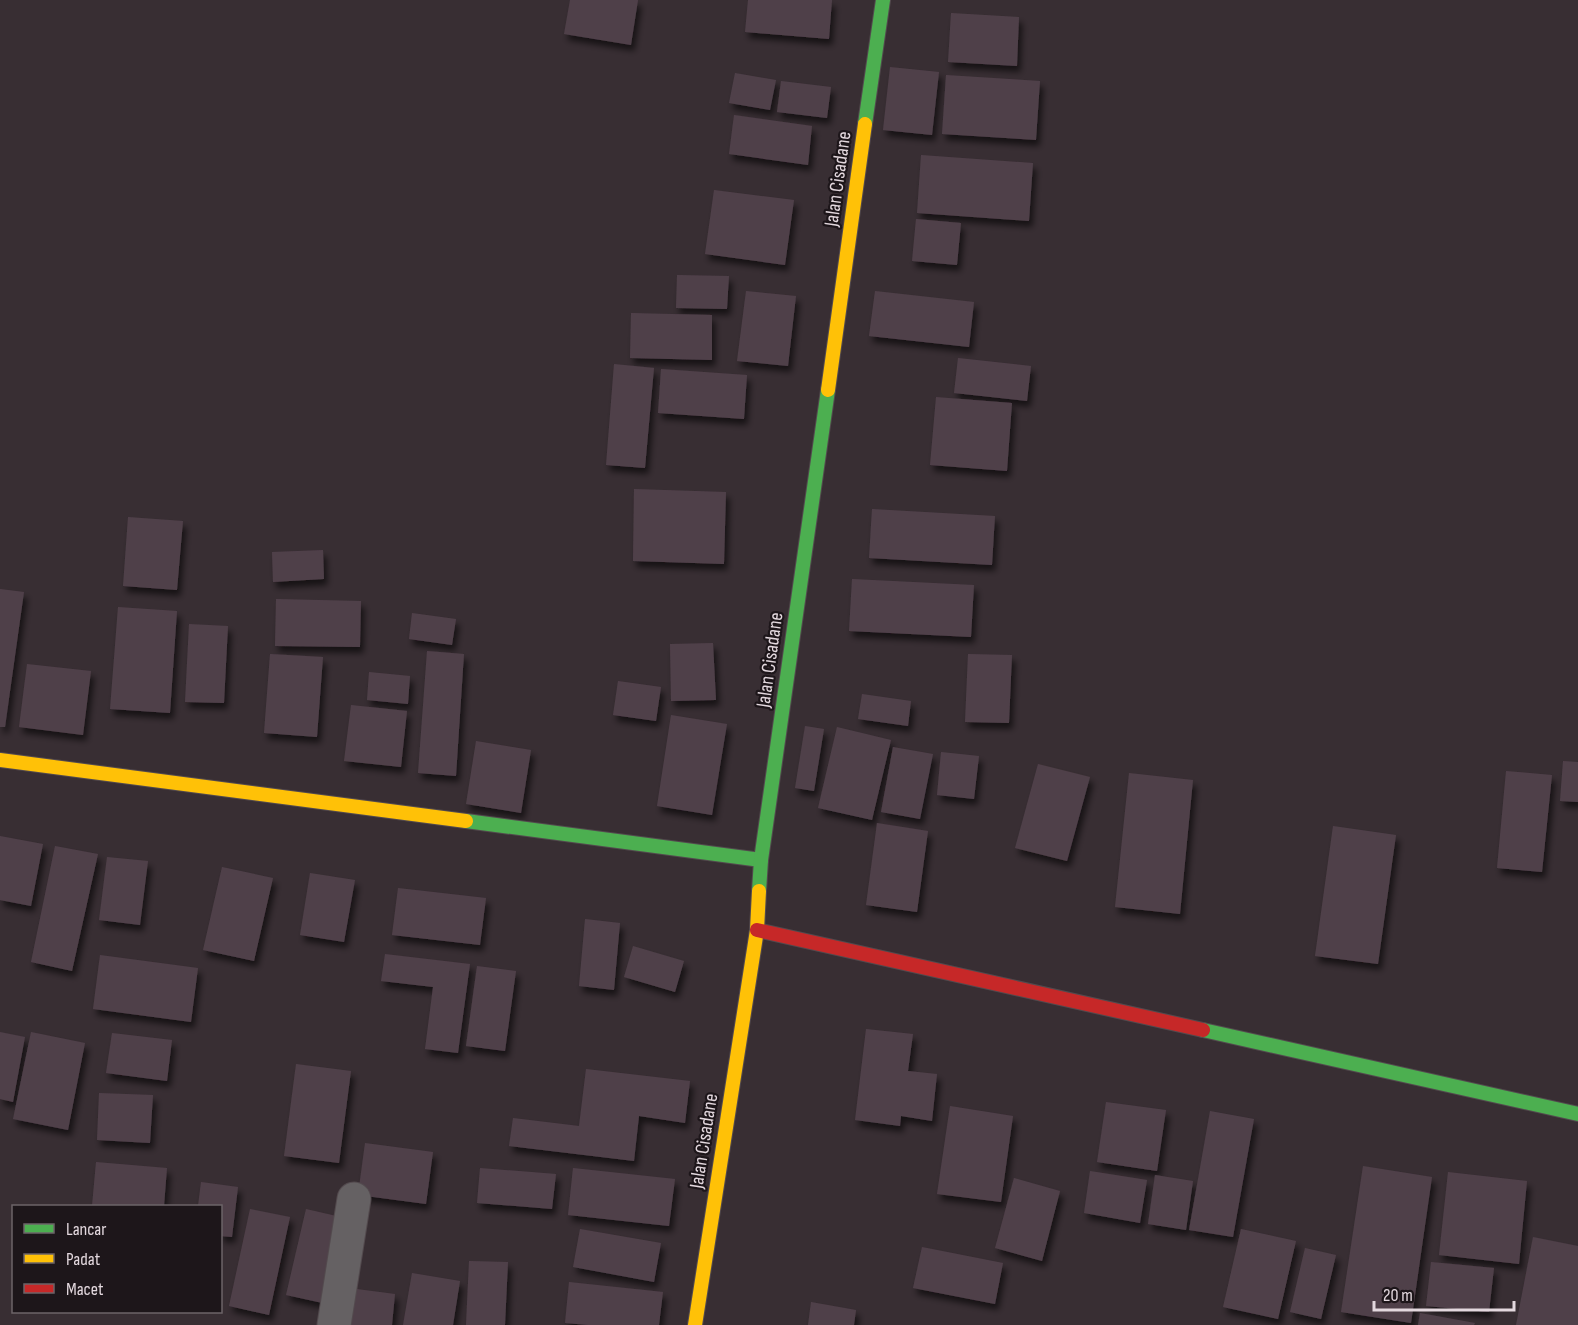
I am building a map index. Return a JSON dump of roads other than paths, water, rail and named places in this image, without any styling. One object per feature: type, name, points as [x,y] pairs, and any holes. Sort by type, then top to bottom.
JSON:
[{"type":"street","name":"Jalan Cisadane","points":[[695,1325],[756,930],[761,860],[882,0]]},
{"type":"street","points":[[0,760],[761,860]]},
{"type":"street","points":[[756,930],[1578,1114]]},
{"type":"street","points":[[334,1325],[354,1199]]}]
